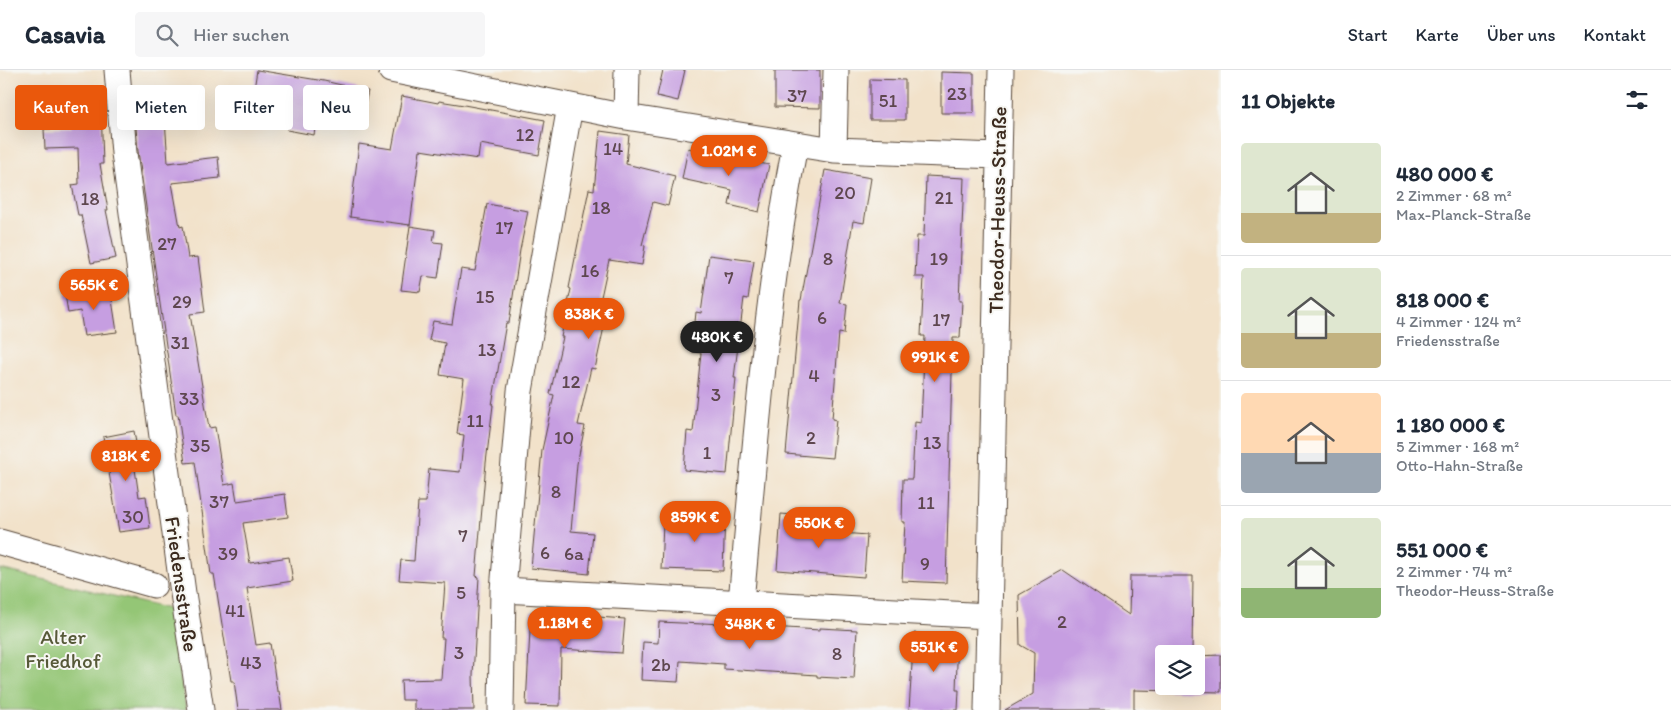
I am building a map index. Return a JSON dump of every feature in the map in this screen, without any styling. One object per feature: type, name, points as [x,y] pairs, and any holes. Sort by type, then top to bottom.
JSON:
[{"type":"street","name":"Friedensstraße","points":[[117,70],[124,153],[182,593],[201,710]]},
{"type":"street","points":[[391,70],[626,118],[796,145],[834,150],[998,156]]},
{"type":"street","points":[[626,118],[628,70]]},
{"type":"street","points":[[834,150],[836,70]]},
{"type":"street","name":"Theodor-Heuss-Straße","points":[[987,710],[1000,70]]},
{"type":"street","points":[[501,710],[502,590],[520,391],[570,106]]},
{"type":"street","points":[[741,602],[761,370],[783,211],[796,145]]},
{"type":"street","points":[[0,542],[154,585]]},
{"type":"street","points":[[502,590],[989,616]]},
{"type":"green space","name":"Alter Friedhof","points":[[0,569],[169,609],[186,710],[0,710]]},
{"type":"building","points":[[257,70],[342,85],[303,85],[303,130],[315,130],[314,135],[287,130],[293,130],[293,85],[255,85]]},
{"type":"building","points":[[663,70],[685,70],[678,101],[657,96]]},
{"type":"building","points":[[775,70],[820,70],[820,108],[775,107]]},
{"type":"building","points":[[941,72],[974,73],[974,113],[941,113]]},
{"type":"building","points":[[870,79],[905,80],[905,120],[870,120]]},
{"type":"building","points":[[402,96],[545,120],[539,155],[480,144],[478,159],[420,150],[410,225],[350,217],[359,144],[392,149]]},
{"type":"building","points":[[44,130],[102,130],[103,164],[100,164],[108,210],[106,210],[116,258],[91,263],[81,215],[78,215],[72,185],[79,184],[78,148],[45,149]]},
{"type":"building","points":[[136,130],[166,130],[168,163],[218,157],[220,178],[172,183],[180,227],[183,226],[188,258],[198,257],[205,312],[190,314],[209,428],[215,427],[224,485],[234,483],[237,501],[285,494],[288,517],[243,523],[250,563],[289,557],[293,581],[247,588],[256,645],[270,643],[277,691],[279,691],[282,710],[238,710],[234,681],[231,681],[214,574],[211,574],[195,462],[185,463],[178,415],[176,415]]},
{"type":"building","points":[[600,131],[629,135],[626,164],[675,176],[668,206],[653,202],[642,245],[645,246],[642,265],[609,260],[598,311],[607,313],[595,369],[591,368],[578,425],[585,426],[577,464],[571,531],[593,533],[589,574],[531,568],[542,450],[554,395],[550,394],[563,337],[561,337],[571,289],[569,288],[589,189],[594,190]]},
{"type":"building","points":[[688,148],[769,165],[759,212],[729,205],[732,190],[682,179]]},
{"type":"building","points":[[825,170],[871,178],[864,223],[853,221],[840,303],[847,304],[844,334],[839,333],[832,419],[836,420],[832,458],[786,454],[800,300]]},
{"type":"building","points":[[926,176],[964,178],[959,301],[962,301],[960,338],[953,338],[946,583],[902,581],[905,522],[902,522],[903,479],[912,479],[915,422],[921,423],[925,336],[921,336],[924,277],[915,277],[917,236],[924,236]]},
{"type":"building","points":[[487,204],[528,211],[509,323],[506,323],[492,405],[476,576],[479,577],[473,675],[474,710],[414,710],[414,700],[402,700],[401,680],[441,679],[444,638],[441,638],[445,583],[399,580],[401,560],[414,561],[418,502],[426,502],[429,469],[460,472],[464,435],[457,434],[464,379],[440,375],[445,343],[429,340],[433,321],[452,324],[461,269],[475,271]]},
{"type":"building","points":[[410,226],[435,230],[433,242],[443,243],[438,278],[423,276],[420,292],[401,290]]},
{"type":"building","points":[[709,255],[754,261],[748,299],[744,298],[734,378],[736,378],[727,474],[684,470],[687,431],[693,432],[701,353],[692,352],[696,312],[701,313]]},
{"type":"building","points":[[110,287],[117,332],[84,336],[80,311],[68,313],[65,294]]},
{"type":"building","points":[[134,431],[139,461],[134,462],[139,497],[146,496],[150,528],[119,532],[103,437]]},
{"type":"building","points":[[688,511],[725,513],[723,571],[661,569],[663,523],[687,525]]},
{"type":"building","points":[[781,514],[818,517],[817,531],[867,535],[864,577],[777,570]]},
{"type":"building","points":[[1063,570],[1129,615],[1130,576],[1193,576],[1192,645],[1155,645],[1155,690],[1134,690],[1134,710],[1005,710],[1033,694],[1034,653],[1020,645],[1019,595]]},
{"type":"building","points":[[531,612],[625,619],[622,653],[561,649],[560,706],[526,705]]},
{"type":"building","points":[[659,622],[857,630],[854,679],[724,669],[724,664],[680,661],[678,682],[641,680],[643,642],[658,643]]},
{"type":"building","points":[[914,633],[958,636],[956,690],[959,690],[958,710],[909,710]]},
{"type":"building","points":[[1221,655],[1221,692],[1205,692],[1205,656]]}]
